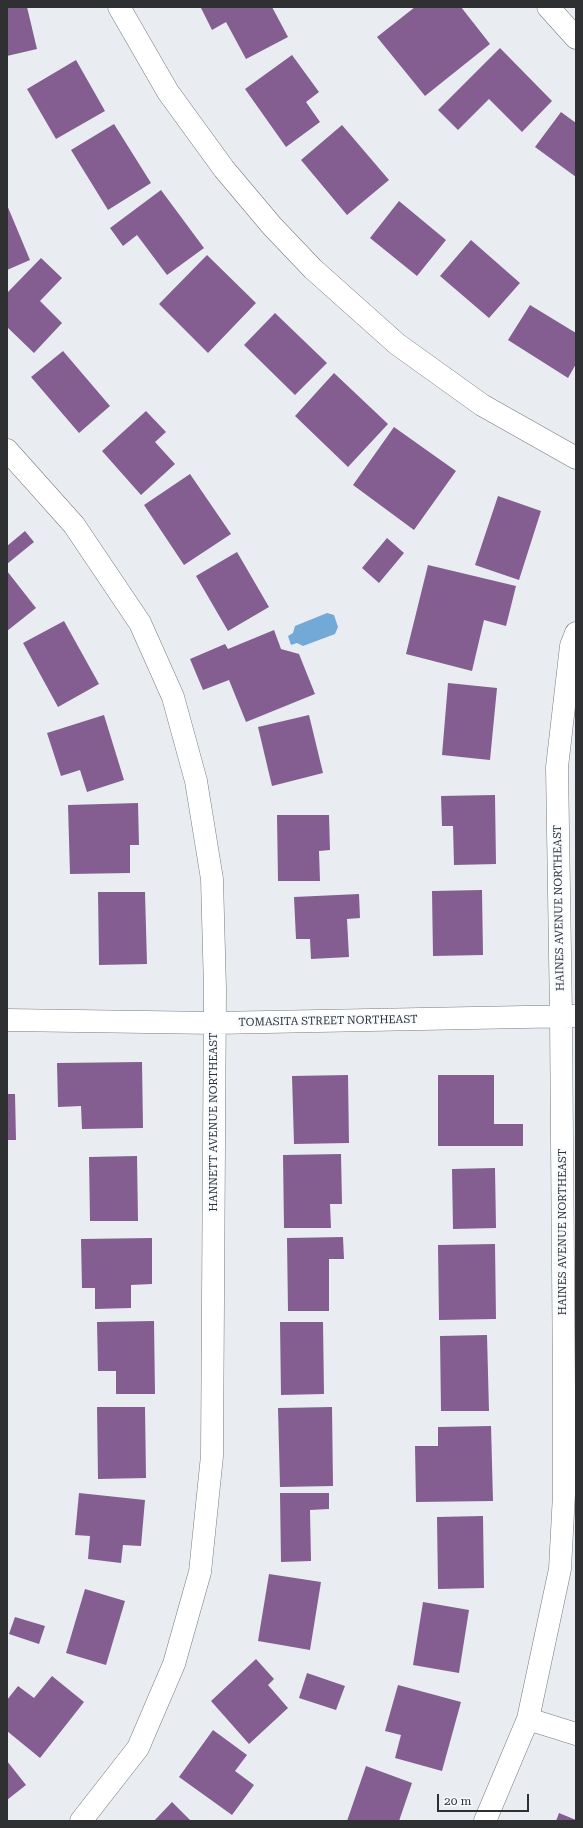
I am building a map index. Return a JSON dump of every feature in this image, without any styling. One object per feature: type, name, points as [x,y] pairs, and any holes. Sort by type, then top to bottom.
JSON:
[{"type":"street","points":[[119,7],[168,92],[224,169],[272,226],[313,269],[397,344],[482,405],[576,458]]},
{"type":"street","points":[[548,7],[573,35]]},
{"type":"street","name":"HANNETT AVENUE NORTHEAST","points":[[7,450],[74,525],[140,623],[172,697],[196,781],[212,879],[215,1023],[212,1456],[200,1572],[174,1664],[138,1748],[82,1821]]},
{"type":"street","name":"HAINES AVENUE NORTHEAST","points":[[485,1821],[528,1719],[560,1569],[570,1388],[569,1016],[557,767],[571,646],[576,633]]},
{"type":"street","name":"TOMASITA STREET NORTHEAST","points":[[7,1020],[215,1023],[569,1016]]},
{"type":"street","points":[[528,1719],[576,1734]]},
{"type":"water","points":[[327,613],[334,615],[338,627],[335,634],[303,646],[297,643],[291,645],[288,636],[293,633],[295,626]]},
{"type":"building","points":[[7,7],[27,7],[37,49],[7,56]]},
{"type":"building","points":[[272,7],[288,37],[246,59],[226,22],[212,30],[201,8]]},
{"type":"building","points":[[415,7],[461,7],[490,44],[425,96],[377,37]]},
{"type":"building","points":[[500,48],[552,101],[522,132],[489,99],[458,130],[438,110]]},
{"type":"building","points":[[292,55],[319,92],[306,102],[320,122],[286,147],[245,89]]},
{"type":"building","points":[[76,60],[105,111],[56,139],[27,89]]},
{"type":"building","points":[[561,112],[576,123],[576,177],[535,147]]},
{"type":"building","points":[[114,124],[151,183],[108,210],[71,150]]},
{"type":"building","points":[[342,125],[389,180],[347,215],[301,160]]},
{"type":"building","points":[[161,190],[204,248],[167,275],[137,235],[123,246],[110,228]]},
{"type":"building","points":[[399,201],[446,240],[417,276],[370,238]]},
{"type":"building","points":[[7,205],[30,260],[7,270]]},
{"type":"building","points":[[471,240],[520,283],[489,318],[440,276]]},
{"type":"building","points":[[207,255],[256,303],[208,353],[159,304]]},
{"type":"building","points":[[41,258],[62,278],[40,301],[62,323],[34,353],[7,327],[7,293]]},
{"type":"building","points":[[530,305],[576,333],[576,364],[568,378],[508,340]]},
{"type":"building","points":[[275,313],[327,363],[295,395],[244,345]]},
{"type":"building","points":[[63,351],[110,406],[79,433],[31,377]]},
{"type":"building","points":[[334,373],[388,424],[348,467],[295,416]]},
{"type":"building","points":[[146,411],[166,432],[155,442],[175,464],[141,495],[102,451]]},
{"type":"building","points":[[394,427],[456,471],[414,530],[353,485]]},
{"type":"building","points":[[190,474],[231,534],[184,565],[144,505]]},
{"type":"building","points":[[498,496],[541,511],[519,580],[475,565]]},
{"type":"building","points":[[25,531],[34,542],[7,564],[7,546]]},
{"type":"building","points":[[387,538],[404,553],[379,583],[362,568]]},
{"type":"building","points":[[237,552],[269,607],[228,631],[196,576]]},
{"type":"building","points":[[428,565],[516,586],[506,626],[484,620],[472,671],[406,654]]},
{"type":"building","points":[[7,571],[36,608],[7,631]]},
{"type":"building","points":[[64,621],[99,684],[58,707],[23,643]]},
{"type":"building","points":[[274,630],[281,649],[299,654],[315,694],[246,722],[229,680],[203,690],[190,659],[225,644],[228,649]]},
{"type":"building","points":[[448,683],[497,688],[490,760],[442,755]]},
{"type":"building","points":[[104,715],[124,780],[87,792],[80,770],[61,776],[47,733]]},
{"type":"building","points":[[309,715],[323,773],[272,786],[258,727]]},
{"type":"building","points":[[495,795],[496,864],[454,865],[453,826],[442,826],[441,796]]},
{"type":"building","points":[[138,803],[139,845],[130,845],[130,873],[70,874],[68,805]]},
{"type":"building","points":[[277,815],[329,815],[330,850],[319,851],[320,881],[278,881]]},
{"type":"building","points":[[482,890],[483,955],[433,956],[432,891]]},
{"type":"building","points":[[98,892],[145,892],[147,964],[99,965]]},
{"type":"building","points":[[359,894],[360,918],[347,919],[349,957],[311,959],[310,939],[296,939],[294,897]]},
{"type":"building","points":[[142,1062],[143,1128],[82,1129],[81,1106],[58,1107],[57,1063]]},
{"type":"building","points":[[348,1075],[349,1143],[294,1144],[292,1076]]},
{"type":"building","points":[[438,1075],[494,1075],[494,1124],[523,1124],[523,1146],[438,1146]]},
{"type":"building","points":[[7,1094],[15,1094],[16,1140],[7,1140]]},
{"type":"building","points":[[341,1154],[342,1204],[330,1204],[331,1228],[284,1228],[283,1155]]},
{"type":"building","points":[[137,1156],[138,1221],[90,1221],[89,1157]]},
{"type":"building","points":[[495,1168],[496,1228],[453,1229],[452,1169]]},
{"type":"building","points":[[343,1237],[344,1259],[329,1259],[329,1311],[288,1311],[287,1238]]},
{"type":"building","points":[[152,1238],[152,1284],[131,1285],[131,1308],[95,1309],[95,1288],[82,1288],[81,1239]]},
{"type":"building","points":[[495,1244],[496,1319],[439,1320],[438,1245]]},
{"type":"building","points":[[154,1321],[155,1394],[116,1394],[116,1371],[98,1371],[97,1322]]},
{"type":"building","points":[[280,1322],[323,1322],[324,1394],[281,1395]]},
{"type":"building","points":[[487,1335],[489,1411],[441,1411],[440,1336]]},
{"type":"building","points":[[97,1407],[145,1407],[146,1478],[98,1479]]},
{"type":"building","points":[[332,1407],[333,1486],[280,1487],[278,1408]]},
{"type":"building","points":[[491,1426],[493,1501],[416,1502],[415,1446],[438,1446],[438,1427]]},
{"type":"building","points":[[79,1493],[145,1500],[141,1546],[123,1545],[121,1563],[88,1559],[90,1536],[75,1535]]},
{"type":"building","points":[[280,1493],[329,1493],[329,1509],[310,1510],[311,1561],[281,1562]]},
{"type":"building","points":[[483,1516],[484,1588],[438,1589],[437,1517]]},
{"type":"building","points":[[269,1574],[321,1582],[310,1650],[258,1641]]},
{"type":"building","points":[[85,1589],[125,1601],[106,1665],[66,1653]]},
{"type":"building","points":[[423,1602],[469,1610],[459,1673],[413,1665]]},
{"type":"building","points":[[15,1617],[45,1626],[39,1644],[9,1634]]},
{"type":"building","points":[[256,1659],[274,1679],[268,1685],[288,1708],[249,1744],[211,1701]]},
{"type":"building","points":[[307,1673],[345,1686],[336,1710],[299,1698]]},
{"type":"building","points":[[52,1676],[84,1702],[40,1758],[7,1731],[7,1700],[18,1686],[34,1698]]},
{"type":"building","points":[[398,1685],[461,1702],[442,1771],[395,1758],[401,1735],[385,1731]]},
{"type":"building","points":[[213,1730],[247,1755],[235,1771],[254,1785],[232,1815],[179,1777]]},
{"type":"building","points":[[7,1761],[26,1785],[7,1800]]},
{"type":"building","points":[[366,1766],[412,1783],[399,1821],[347,1821]]},
{"type":"building","points":[[172,1802],[191,1821],[154,1821]]},
{"type":"building","points":[[559,1813],[576,1820],[576,1821],[556,1821]]}]
